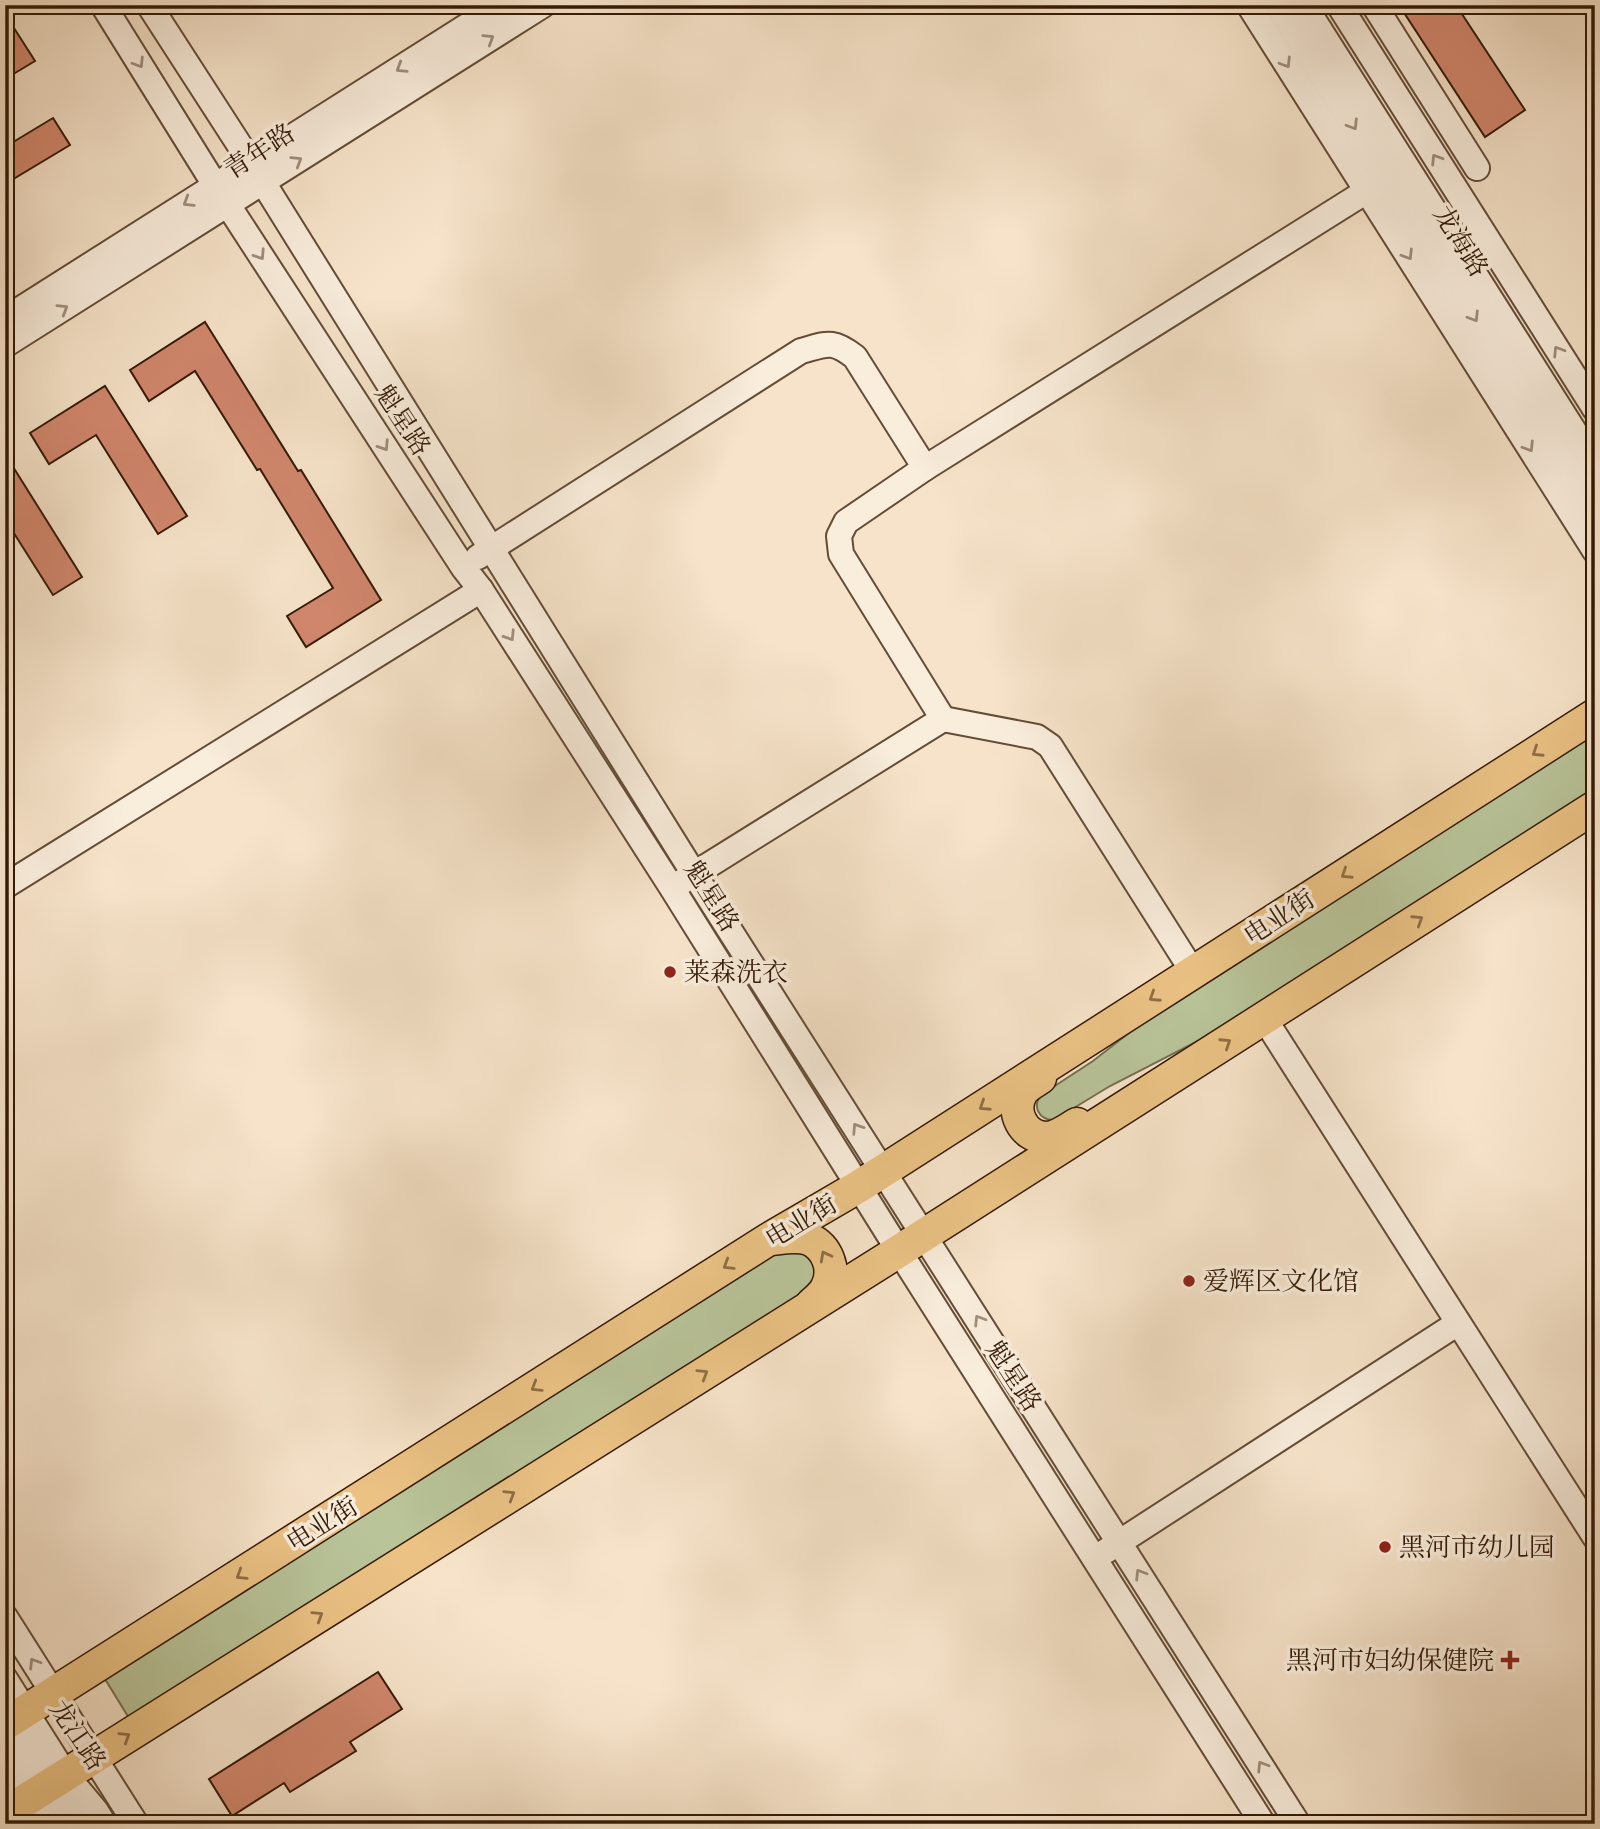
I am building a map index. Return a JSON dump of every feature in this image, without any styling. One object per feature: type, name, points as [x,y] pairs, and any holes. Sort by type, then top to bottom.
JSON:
[{"type":"main road","name":"电业街","points":[[13,1720],[769,1239],[871,1179],[1595,715]]},
{"type":"main road","points":[[24,1776],[93,1757],[925,1235],[1595,807]]},
{"type":"main road","points":[[1124,1017],[1083,1050],[1028,1085],[1022,1092],[1017,1109],[1023,1126],[1037,1136],[1055,1137],[1120,1097],[1169,1079]]},
{"type":"main road","points":[[769,1239],[801,1237],[820,1246],[827,1255],[831,1276],[828,1286],[806,1310]]},
{"type":"street","name":"魁星路","points":[[103,5],[221,195],[463,567],[481,590],[672,888],[871,1179],[925,1235],[1298,1824]]},
{"type":"street","name":"魁星路","points":[[149,5],[257,173],[694,874],[871,1179],[899,1251],[1263,1824]]},
{"type":"street","name":"青年路","points":[[257,173],[500,5]]},
{"type":"street","name":"青年路","points":[[5,319],[543,5]]},
{"type":"street","points":[[1249,5],[1386,178],[1595,551]]},
{"type":"street","name":"龙海路","points":[[1277,5],[1595,508]]},
{"type":"street","name":"龙海路","points":[[1304,5],[1386,178],[1595,464]]},
{"type":"street","points":[[1339,5],[1595,409]]},
{"type":"street","points":[[1374,5],[1477,169]]},
{"type":"street","points":[[943,719],[841,554],[839,536],[846,522],[925,468],[1386,178]]},
{"type":"street","name":"青年路","points":[[5,345],[221,195]]},
{"type":"street","points":[[463,567],[801,351],[828,344],[842,347],[855,357],[925,468]]},
{"type":"street","points":[[5,886],[481,590]]},
{"type":"street","points":[[672,888],[943,719],[1037,737],[1050,746],[1193,972]]},
{"type":"street","points":[[1264,1018],[1595,1537]]},
{"type":"street","points":[[1095,1559],[1458,1323]]},
{"type":"street","points":[[5,1617],[136,1824]]},
{"type":"street","name":"龙江路","points":[[5,1679],[24,1776],[75,1824]]},
{"type":"street","points":[[13,1720],[24,1776],[47,1824]]},
{"type":"street","name":"龙江路","points":[[24,1776],[96,1811],[104,1824]]},
{"type":"green space","points":[[1595,732],[1595,796],[1198,1041],[1110,1086],[1054,1120],[1044,1118],[1038,1112],[1037,1104],[1041,1095],[1093,1061],[1175,997]]},
{"type":"green space","points":[[785,1248],[818,1257],[816,1288],[129,1718],[105,1679]]},
{"type":"building","points":[[1399,5],[1456,5],[1525,110],[1485,137]]},
{"type":"building","points":[[5,14],[35,61],[5,79]]},
{"type":"building","points":[[53,118],[70,145],[5,184],[5,147]]},
{"type":"building","points":[[205,322],[381,600],[306,647],[287,616],[333,588],[260,469],[257,470],[195,371],[149,401],[130,370]]},
{"type":"building","points":[[105,386],[187,516],[158,534],[96,435],[49,464],[30,433]]},
{"type":"building","points":[[5,454],[82,577],[53,595],[5,519]]},
{"type":"building","points":[[378,1672],[402,1709],[350,1742],[356,1751],[290,1792],[284,1783],[232,1816],[209,1779]]},
{"type":"place","name":"莱森洗衣","points":[[670,972]]},
{"type":"place","name":"爱辉区文化馆","points":[[1189,1281]]},
{"type":"place","name":"黑河市幼儿园","points":[[1385,1547]]},
{"type":"place","name":"黑河市妇幼保健院","points":[[1510,1660]]}]
